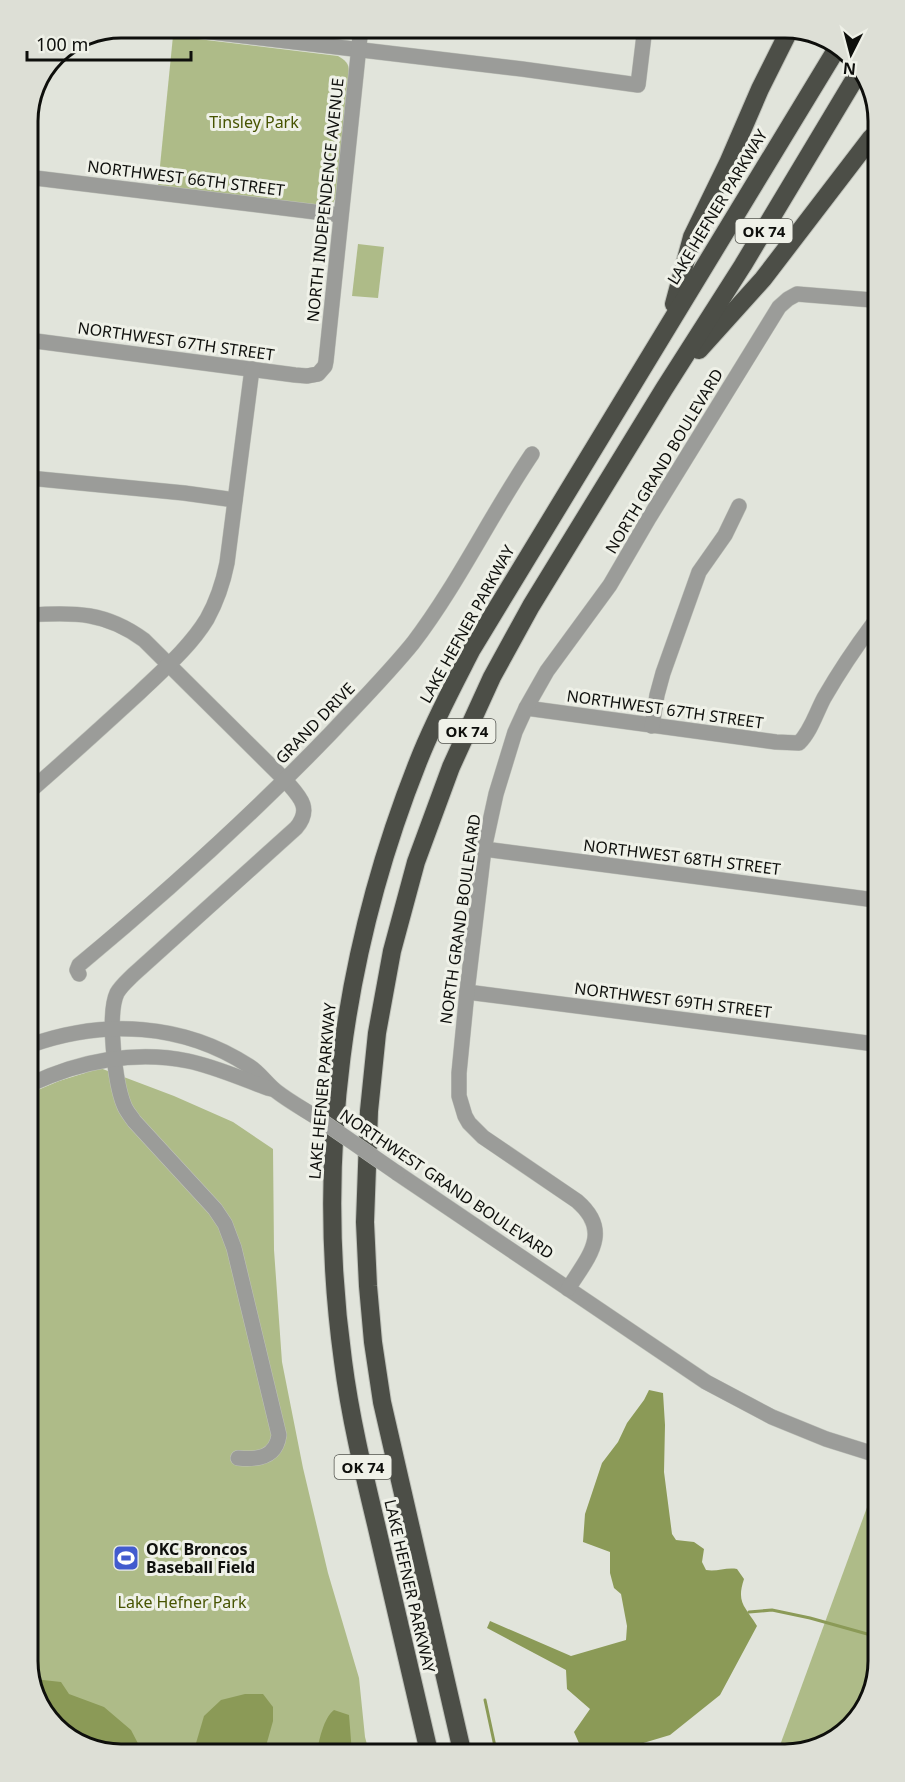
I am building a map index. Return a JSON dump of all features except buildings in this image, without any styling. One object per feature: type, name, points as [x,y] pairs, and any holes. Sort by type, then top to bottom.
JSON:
[{"type":"highway","points":[[667,327],[693,237],[786,38]]},
{"type":"highway","name":"LAKE HEFNER PARKWAY","points":[[427,1744],[360,1455],[343,1363],[335,1286],[332,1196],[339,1081],[344,1034],[361,942],[387,845],[418,760],[472,649],[821,75]]},
{"type":"highway","name":"LAKE HEFNER PARKWAY","points":[[460,1744],[382,1402],[368,1286],[365,1222],[369,1111],[377,1033],[392,951],[413,873],[451,767],[492,677],[531,606],[743,265],[852,84]]},
{"type":"highway","points":[[664,389],[763,279],[868,142]]},
{"type":"street","points":[[260,38],[638,85],[644,38]]},
{"type":"street","name":"NORTH INDEPENDENCE AVENUE","points":[[318,374],[326,361],[360,38]]},
{"type":"street","name":"NORTHWEST 66TH STREET","points":[[38,178],[340,215]]},
{"type":"street","name":"NORTH GRAND BOULEVARD","points":[[568,1289],[594,1247],[596,1229],[590,1214],[577,1201],[483,1137],[465,1116],[459,1096],[458,1085],[467,992],[484,849],[506,759],[526,708],[547,671],[610,585],[779,307],[797,294],[808,293],[868,300]]},
{"type":"street","name":"NORTHWEST 67TH STREET","points":[[38,341],[307,376],[318,374]]},
{"type":"street","points":[[38,784],[168,665],[196,635],[217,600],[227,563],[252,369]]},
{"type":"street","name":"GRAND DRIVE","points":[[79,974],[77,970],[79,965],[176,883],[285,780],[388,672],[412,644],[442,601],[532,454]]},
{"type":"street","points":[[38,479],[235,500]]},
{"type":"street","points":[[652,726],[663,673],[699,572],[724,535],[739,506]]},
{"type":"street","points":[[38,615],[83,614],[105,618],[130,630],[144,640],[285,780],[303,803],[304,816],[301,823],[122,987],[114,1001],[112,1029],[124,1106],[134,1121],[215,1209],[230,1235],[279,1435],[269,1455],[257,1459],[238,1458]]},
{"type":"street","name":"NORTHWEST 67TH STREET","points":[[526,708],[776,742],[799,743],[809,730],[822,701],[848,658],[868,631]]},
{"type":"street","name":"NORTHWEST 68TH STREET","points":[[484,849],[868,899]]},
{"type":"street","name":"NORTHWEST 69TH STREET","points":[[467,992],[868,1043]]},
{"type":"street","name":"NORTHWEST GRAND BOULEVARD","points":[[38,1043],[79,1032],[150,1029],[174,1034],[228,1053],[251,1067],[280,1094],[706,1382],[754,1409],[826,1439],[868,1452]]},
{"type":"street","name":"NORTHWEST GRAND BOULEVARD","points":[[38,1081],[74,1067],[115,1058],[150,1057],[189,1061],[280,1094]]},
{"type":"green space","name":"Tinsley Park","points":[[173,38],[190,38],[338,56],[345,60],[349,72],[336,197],[333,203],[326,207],[158,186]]},
{"type":"green space","points":[[358,244],[384,247],[378,298],[352,296]]},
{"type":"green space","name":"Lake Hefner Park","points":[[100,1068],[174,1096],[233,1122],[273,1149],[274,1250],[282,1362],[303,1468],[328,1573],[359,1678],[367,1744],[115,1744],[99,1742],[79,1733],[62,1720],[44,1693],[39,1678],[38,1662],[38,1090],[88,1070]]},
{"type":"green space","points":[[868,1505],[868,1662],[865,1683],[854,1708],[835,1727],[816,1738],[801,1743],[780,1744]]},
{"type":"shaded area","points":[[649,1390],[663,1393],[664,1472],[672,1534],[676,1540],[694,1542],[704,1549],[702,1562],[706,1570],[737,1569],[744,1579],[741,1599],[757,1626],[720,1695],[670,1735],[640,1744],[579,1744],[574,1732],[590,1709],[567,1689],[566,1670],[487,1628],[490,1621],[571,1656],[626,1640],[627,1626],[621,1594],[614,1588],[610,1573],[610,1552],[583,1542],[585,1514],[602,1463]]},
{"type":"shaded area","points":[[40,1680],[61,1682],[69,1694],[104,1707],[131,1730],[138,1744],[99,1742],[79,1733],[55,1712]]},
{"type":"shaded area","points":[[245,1694],[263,1694],[273,1707],[273,1721],[267,1744],[196,1744],[204,1716],[221,1700]]},
{"type":"shaded area","points":[[334,1710],[349,1715],[351,1744],[319,1744],[330,1714]]},
{"type":"waterway","points":[[749,1612],[772,1610],[868,1634]]},
{"type":"waterway","points":[[485,1700],[494,1744]]},
{"type":"place","name":"OKC Broncos Baseball Field","points":[[126,1558]]}]
